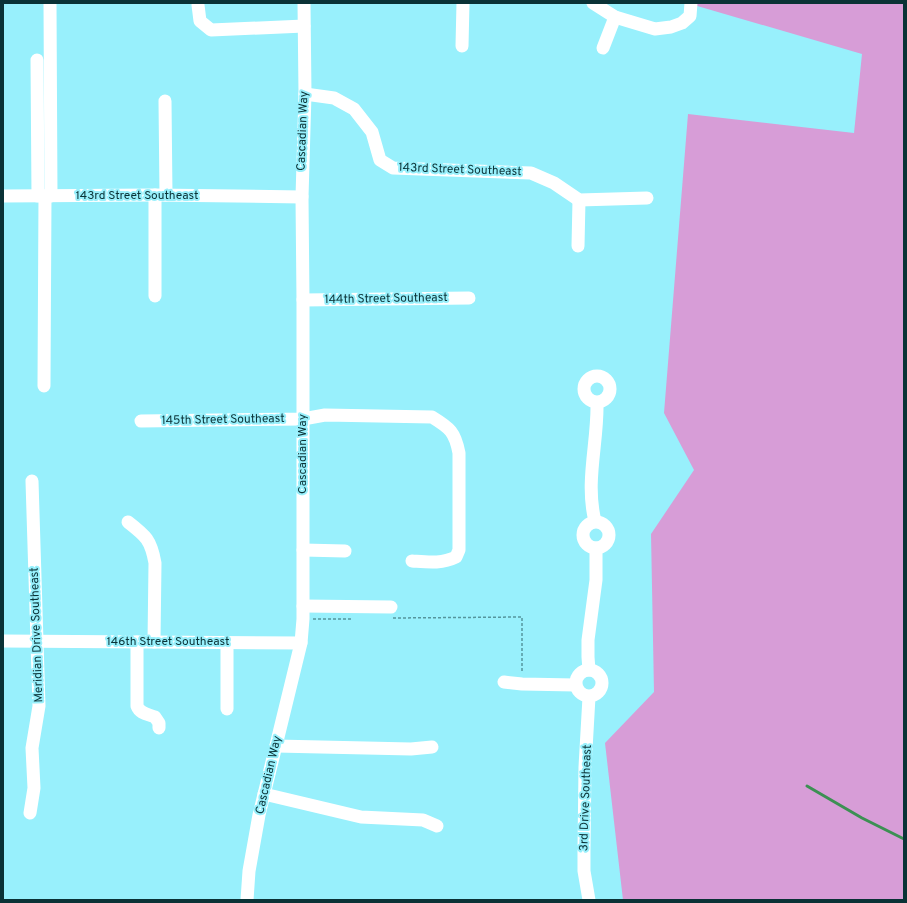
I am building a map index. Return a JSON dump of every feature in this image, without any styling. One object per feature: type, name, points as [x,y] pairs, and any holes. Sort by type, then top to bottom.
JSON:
[{"type":"street","points":[[44,386],[45,196],[50,3]]},
{"type":"street","name":"Cascadian Way","points":[[247,900],[249,871],[264,794],[300,643],[303,613],[302,197],[305,94],[304,3]]},
{"type":"street","points":[[462,46],[463,3]]},
{"type":"street","points":[[593,3],[615,17],[656,29],[671,27],[682,23],[690,16],[692,3]]},
{"type":"street","points":[[198,5],[200,21],[211,30],[304,26]]},
{"type":"street","points":[[603,48],[615,17]]},
{"type":"street","points":[[37,60],[45,196]]},
{"type":"street","name":"143rd Street Southeast","points":[[305,94],[334,98],[354,109],[372,132],[380,160],[393,168],[531,173],[554,183],[579,200]]},
{"type":"street","points":[[155,296],[165,101]]},
{"type":"street","name":"143rd Street Southeast","points":[[3,196],[160,195],[302,197]]},
{"type":"street","points":[[578,246],[579,200],[646,198]]},
{"type":"street","name":"144th Street Southeast","points":[[303,300],[469,298]]},
{"type":"street","points":[[595,521],[591,497],[593,460],[598,420],[597,402]]},
{"type":"street","name":"145th Street Southeast","points":[[141,421],[303,420],[325,416],[432,417],[446,425],[456,438],[459,453],[459,550],[456,557],[448,561],[412,562]]},
{"type":"street","name":"Meridian Drive Southeast","points":[[30,813],[34,788],[32,748],[39,706],[32,481]]},
{"type":"street","points":[[595,521],[604,525],[608,532],[607,541],[604,545],[596,548],[588,546],[582,535],[585,527],[595,521]]},
{"type":"street","points":[[128,522],[144,534],[149,541],[153,552],[154,642]]},
{"type":"street","points":[[589,670],[588,640],[596,580],[596,548]]},
{"type":"street","points":[[303,550],[345,551]]},
{"type":"street","points":[[303,613],[390,613]]},
{"type":"street","name":"146th Street Southeast","points":[[3,641],[300,643]]},
{"type":"street","points":[[137,642],[138,710],[155,717],[160,728]]},
{"type":"street","points":[[227,642],[227,708]]},
{"type":"street","points":[[589,670],[600,677],[602,686],[597,693],[589,696],[578,692],[575,685],[576,680],[581,673],[589,670]]},
{"type":"street","points":[[504,682],[522,684],[575,685]]},
{"type":"street","name":"3rd Drive Southeast","points":[[589,696],[585,767],[584,871],[589,900]]},
{"type":"street","points":[[276,746],[411,749],[432,747]]},
{"type":"street","points":[[264,794],[361,817],[423,820],[437,826]]},
{"type":"path","points":[[303,613],[358,619]]},
{"type":"path","points":[[390,613],[522,617],[522,684]]},
{"type":"shaded area","points":[[687,3],[904,3],[904,900],[623,900],[605,743],[654,692],[651,534],[694,470],[664,413],[688,114],[854,133],[862,54]]},
{"type":"waterway","points":[[807,786],[862,818],[904,839]]}]
